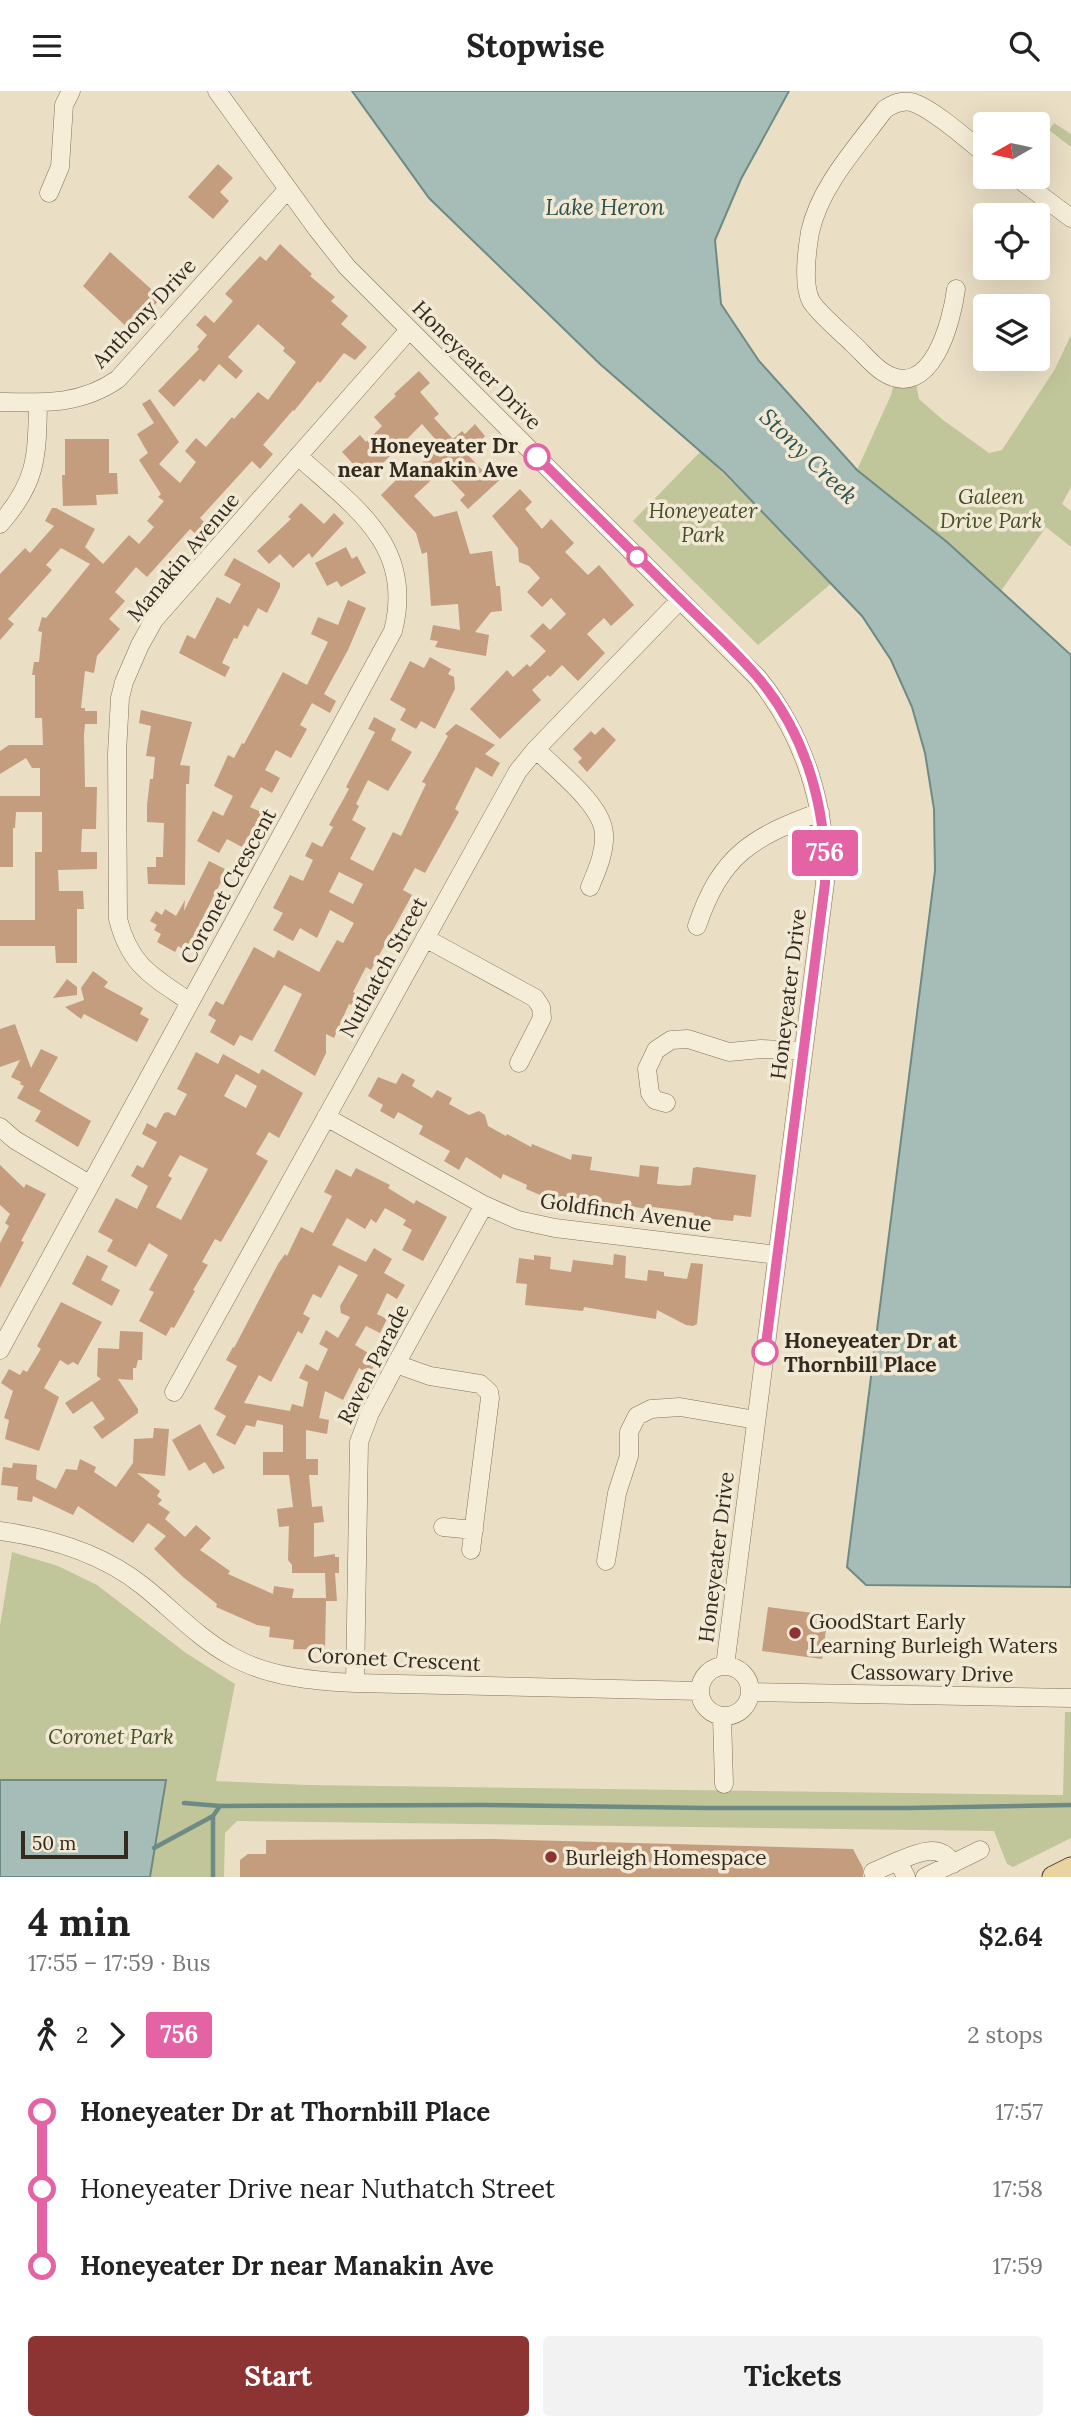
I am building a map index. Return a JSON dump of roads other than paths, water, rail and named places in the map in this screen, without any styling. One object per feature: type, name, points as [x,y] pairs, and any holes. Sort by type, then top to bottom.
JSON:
[{"type":"main road","points":[[1053,1877],[1071,1868]]},
{"type":"street","points":[[49,193],[60,167],[64,105],[71,91]]},
{"type":"street","name":"Honeyeater Drive","points":[[216,91],[347,267],[758,678],[780,709],[803,753],[813,781],[824,842],[825,883],[725,1666]]},
{"type":"street","points":[[956,289],[954,308],[939,351],[919,375],[905,380],[884,373],[811,301],[806,264],[811,230],[821,198],[885,109],[896,102],[909,101],[922,107],[973,145]]},
{"type":"street","name":"Anthony Drive","points":[[0,403],[65,402],[102,389],[118,379],[288,188]]},
{"type":"street","points":[[1032,189],[1071,218]]},
{"type":"street","name":"Manakin Avenue","points":[[190,1002],[147,973],[135,960],[118,919],[117,761],[120,698],[124,682],[154,620],[409,330]]},
{"type":"street","points":[[0,524],[22,497],[30,479],[38,441],[38,403]]},
{"type":"street","name":"Coronet Crescent","points":[[0,1350],[393,631],[397,615],[397,579],[386,545],[372,526],[298,456]]},
{"type":"street","name":"Nuthatch Street","points":[[174,1392],[518,771],[680,600]]},
{"type":"street","points":[[536,749],[590,803],[602,825],[602,854],[590,887]]},
{"type":"street","points":[[697,926],[713,885],[743,851],[776,830],[820,812]]},
{"type":"street","points":[[425,938],[535,998],[541,1007],[542,1018],[519,1063]]},
{"type":"street","points":[[666,1103],[655,1100],[650,1093],[647,1069],[656,1050],[671,1040],[688,1039],[729,1052],[761,1049],[803,1051]]},
{"type":"street","name":"Goldfinch Avenue","points":[[326,1117],[484,1205],[518,1220],[777,1255]]},
{"type":"street","points":[[0,1127],[15,1140],[89,1184]]},
{"type":"street","name":"Raven Parade","points":[[355,1683],[359,1442],[370,1413],[484,1205]]},
{"type":"street","points":[[396,1364],[430,1376],[480,1384],[489,1392],[471,1551]]},
{"type":"street","points":[[606,1562],[617,1493],[629,1456],[629,1432],[638,1416],[651,1409],[680,1407],[756,1420]]},
{"type":"street","points":[[443,1527],[474,1530]]},
{"type":"street","name":"Coronet Crescent","points":[[0,1531],[38,1537],[92,1555],[141,1584],[186,1624],[232,1657],[289,1676],[323,1682],[700,1691]]},
{"type":"street","points":[[725,1666],[740,1671],[749,1684],[750,1692],[748,1700],[738,1712],[722,1716],[709,1710],[700,1691],[705,1676],[710,1671],[725,1666]]},
{"type":"street","name":"Cassowary Drive","points":[[750,1692],[1071,1698]]},
{"type":"street","points":[[722,1716],[724,1784]]},
{"type":"street","points":[[925,1877],[980,1850]]},
{"type":"street","points":[[875,1877],[873,1872],[902,1869],[927,1851],[947,1855],[953,1864]]},
{"type":"water","name":"Lake Heron","points":[[352,91],[789,91],[741,179],[715,240],[721,304],[759,361],[857,470],[947,542],[1071,655],[1071,1587],[866,1585],[847,1567],[935,871],[934,809],[925,753],[912,707],[891,660],[862,616],[724,472],[600,364],[429,198]]},
{"type":"water","points":[[0,1780],[166,1780],[150,1877],[0,1877]]},
{"type":"waterway","points":[[184,1803],[220,1806]]},
{"type":"waterway","points":[[213,1877],[213,1816],[220,1806],[908,1808],[1071,1805]]},
{"type":"waterway","points":[[154,1848],[213,1816]]},
{"type":"place","name":"Honeyeater Dr near Manakin Ave","points":[[537,457]]},
{"type":"place","name":"Honeyeater Dr at Thornbill Place","points":[[765,1352]]},
{"type":"place","name":"GoodStart Early Learning Burleigh Waters","points":[[795,1633]]},
{"type":"place","name":"Burleigh Homespace","points":[[551,1857]]},
{"type":"water label","name":"Stony Creek","points":[[809,456]]},
{"type":"park label","name":"Galeen Drive Park","points":[[991,508]]},
{"type":"park label","name":"Honeyeater Park","points":[[703,522]]},
{"type":"park label","name":"Coronet Park","points":[[111,1736]]}]
